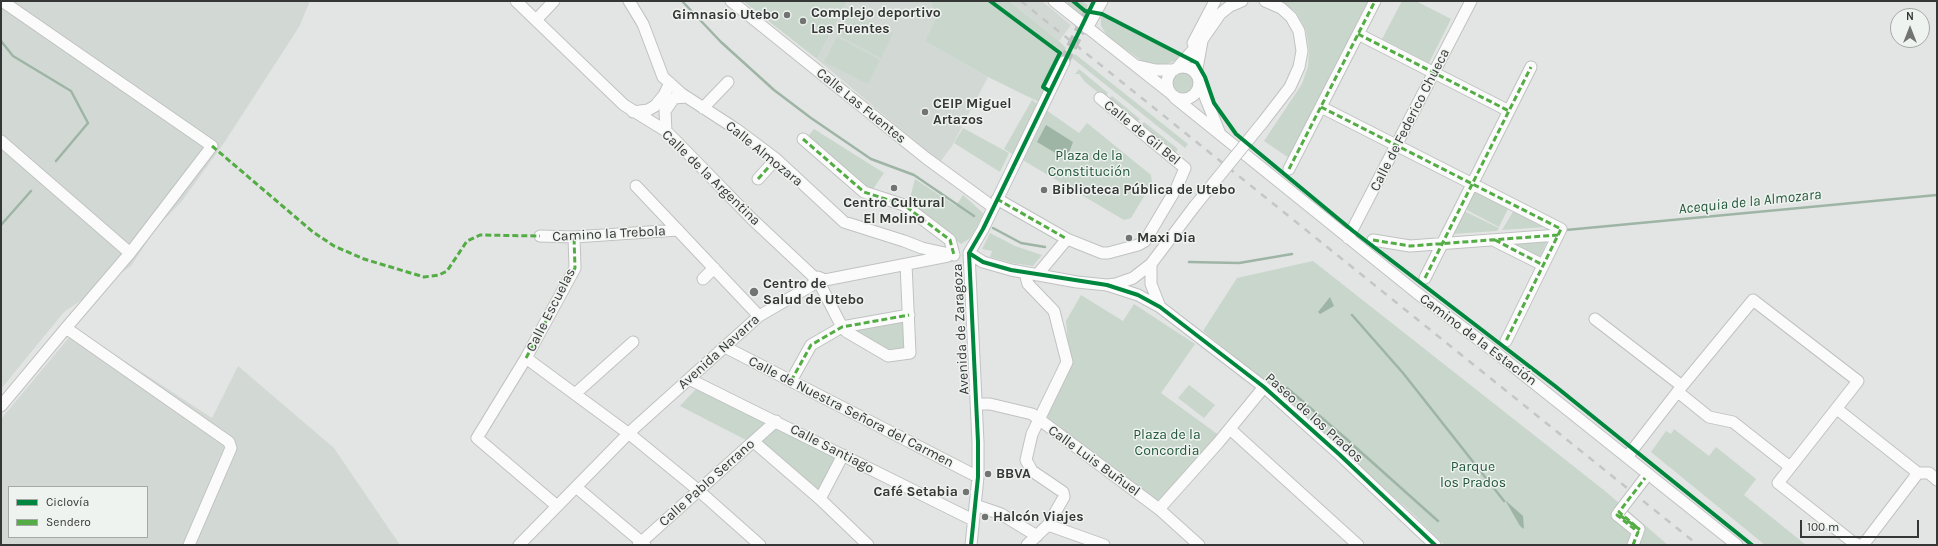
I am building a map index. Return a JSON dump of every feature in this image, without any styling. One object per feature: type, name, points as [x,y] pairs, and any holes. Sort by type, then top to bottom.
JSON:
[{"type":"street","points":[[1,406],[130,253],[212,146],[2,1]]},
{"type":"street","name":"Calle de la Argentina","points":[[516,1],[633,112],[666,132],[752,219],[819,282],[842,327]]},
{"type":"street","points":[[537,20],[554,1]]},
{"type":"street","name":"Calle Almozara","points":[[629,1],[643,24],[663,77],[686,97],[736,129],[776,160],[844,222],[904,241],[925,252]]},
{"type":"street","name":"Calle Las Fuentes","points":[[731,1],[926,158],[995,203]]},
{"type":"street","name":"Camino de la Estación","points":[[1054,1],[1348,238],[1499,355],[1737,545]]},
{"type":"street","points":[[1087,28],[1093,8],[1102,1]]},
{"type":"street","points":[[1186,57],[1215,1]]},
{"type":"street","points":[[1202,40],[1196,94],[1191,98],[1180,100],[1172,95],[1166,82],[1170,73],[1176,69],[1202,40],[1220,14],[1230,6],[1242,1]]},
{"type":"street","points":[[1289,169],[1375,1]]},
{"type":"street","name":"Calle de Federico Chueca","points":[[1348,238],[1471,1]]},
{"type":"street","points":[[969,253],[988,264],[1025,273],[1107,285],[1124,282],[1133,278],[1151,264],[1194,207],[1290,87],[1299,67],[1302,51],[1301,39],[1296,24],[1287,13],[1270,2]]},
{"type":"street","points":[[1093,8],[1098,36]]},
{"type":"street","points":[[1358,34],[1433,74],[1509,111]]},
{"type":"street","name":"Avenida de Zaragoza","points":[[971,545],[978,477],[978,442],[969,253],[1064,62]]},
{"type":"street","points":[[1132,63],[1151,70],[1188,67],[1198,79]]},
{"type":"street","points":[[1425,278],[1531,67]]},
{"type":"street","name":"Camino de la Estación","points":[[1198,79],[1220,134]]},
{"type":"street","points":[[703,108],[728,82]]},
{"type":"street","points":[[633,112],[651,108],[664,95],[670,83]]},
{"type":"street","points":[[666,132],[665,111],[674,98],[686,97]]},
{"type":"street","name":"Calle de Gil Bel","points":[[995,203],[1067,239],[1105,253],[1141,244],[1177,187],[1185,168],[1100,98]]},
{"type":"street","points":[[1321,107],[1561,228],[1506,341]]},
{"type":"street","points":[[803,139],[864,192],[904,205],[950,240],[954,255]]},
{"type":"street","points":[[1,141],[130,253]]},
{"type":"street","points":[[758,179],[776,160]]},
{"type":"street","points":[[636,186],[759,316]]},
{"type":"street","name":"Camino la Trebola","points":[[540,236],[574,237],[678,230]]},
{"type":"street","points":[[1374,240],[1410,246],[1558,235]]},
{"type":"street","name":"Calle Escuelas","points":[[558,506],[477,438],[526,358],[575,268],[574,237]]},
{"type":"street","points":[[1037,275],[1067,239]]},
{"type":"street","points":[[1495,240],[1543,265]]},
{"type":"street","name":"Avenida Navarra","points":[[519,545],[526,540],[628,434],[759,316],[819,282],[903,265],[925,252],[954,255],[969,253]]},
{"type":"street","points":[[1151,264],[1151,284],[1160,307]]},
{"type":"street","points":[[842,327],[888,356],[910,353],[903,265]]},
{"type":"street","points":[[703,279],[714,268]]},
{"type":"street","points":[[1025,273],[1028,284],[1054,311],[1066,358],[1065,367],[1029,440],[1026,456],[1026,464],[1032,471],[1063,492],[1064,495],[1048,525],[1027,545]]},
{"type":"street","name":"Paseo de los Prados","points":[[1107,285],[1138,295],[1160,307],[1264,387],[1340,455],[1434,545]]},
{"type":"street","points":[[1627,457],[1680,389],[1753,300],[1858,381],[1778,483],[1854,543],[1859,545]]},
{"type":"street","points":[[791,381],[811,345],[842,327],[908,315]]},
{"type":"street","points":[[1596,318],[1680,389],[1709,417],[1733,422],[1790,467]]},
{"type":"street","points":[[66,328],[228,442],[231,448],[189,545]]},
{"type":"street","points":[[576,393],[634,342]]},
{"type":"street","name":"Calle de Nuestra Señora del Carmen","points":[[725,347],[978,477]]},
{"type":"street","points":[[526,358],[576,393],[628,434],[698,490],[760,545]]},
{"type":"street","name":"Calle Santiago","points":[[689,379],[974,520]]},
{"type":"street","points":[[1159,509],[1230,429],[1264,387]]},
{"type":"street","name":"Calle Luis Buñuel","points":[[976,404],[990,404],[1032,414],[1038,420],[1159,509],[1199,545]]},
{"type":"street","points":[[1837,409],[1918,473],[1929,473],[1937,480]]},
{"type":"street","name":"Calle Pablo Serrano","points":[[642,544],[698,490],[776,421]]},
{"type":"street","points":[[1230,429],[1358,545]]},
{"type":"street","points":[[754,442],[820,499],[868,545]]},
{"type":"street","points":[[820,499],[843,454]]},
{"type":"street","points":[[1863,545],[1918,473]]},
{"type":"street","points":[[1633,545],[1638,532],[1617,515],[1618,514],[1638,530],[1639,529],[1619,512],[1645,478]]},
{"type":"street","points":[[576,487],[642,544]]},
{"type":"street","points":[[975,505],[1001,514],[1037,536]]},
{"type":"street","points":[[1048,525],[1102,545]]},
{"type":"shaded area","points":[[1,1],[310,1],[299,27],[224,143],[182,201],[156,228],[131,266],[64,312],[1,389]]},
{"type":"shaded area","name":"CEIP Miguel Artazos","points":[[847,1],[931,1],[936,18],[925,41],[988,77],[952,146],[940,162],[817,59]]},
{"type":"shaded area","points":[[1009,1],[1042,1],[1071,25],[1059,41]]},
{"type":"shaded area","points":[[1046,125],[1073,142],[1068,155],[1066,154],[1064,158],[1037,142]]},
{"type":"shaded area","points":[[1330,297],[1334,306],[1320,314],[1318,312]]},
{"type":"shaded area","points":[[76,329],[212,418],[238,366],[334,448],[400,545],[1,545],[1,419]]},
{"type":"shaded area","points":[[1505,500],[1523,516],[1524,529],[1520,526]]},
{"type":"green space","name":"Complejo deportivo Las Fuentes","points":[[743,1],[847,1],[817,59]]},
{"type":"green space","points":[[931,1],[1009,1],[1059,41],[1066,48],[1041,103],[988,77],[925,41],[936,18]]},
{"type":"green space","points":[[1069,1],[1081,1],[1088,5],[1082,17],[1067,3]]},
{"type":"green space","points":[[1280,1],[1368,1],[1289,158],[1264,141],[1302,84],[1308,66],[1309,50],[1306,30],[1296,12]]},
{"type":"green space","points":[[1402,1],[1416,1],[1451,19],[1429,63],[1382,39]]},
{"type":"green space","points":[[850,11],[893,33],[881,58],[838,35]]},
{"type":"green space","points":[[1101,15],[1180,56],[1175,61],[1160,66],[1145,63],[1108,37],[1101,26]]},
{"type":"green space","points":[[837,37],[880,60],[868,84],[824,62]]},
{"type":"green space","points":[[1075,54],[1188,144],[1185,148],[1072,58]]},
{"type":"green space","points":[[1079,69],[1108,93],[1105,98],[1085,82],[1079,74],[1075,74]]},
{"type":"green space","points":[[1183,71],[1191,74],[1194,82],[1191,90],[1183,93],[1175,90],[1172,82],[1175,74]]},
{"type":"green space","points":[[1112,96],[1140,119],[1136,123],[1108,100]]},
{"type":"green space","name":"Plaza de la Constitución","points":[[1032,100],[1079,133],[1087,123],[1151,175],[1152,183],[1131,218],[1124,220],[1004,149]]},
{"type":"green space","points":[[1144,122],[1178,149],[1175,154],[1140,126]]},
{"type":"green space","points":[[963,128],[1009,153],[1000,172],[954,143]]},
{"type":"green space","points":[[814,129],[884,173],[871,192],[806,139]]},
{"type":"green space","points":[[915,179],[956,206],[963,195],[984,214],[970,238],[961,244],[908,205]]},
{"type":"green space","points":[[1475,189],[1509,207],[1499,227],[1465,209]]},
{"type":"green space","points":[[1514,210],[1547,227],[1502,230]]},
{"type":"green space","points":[[1464,211],[1499,228],[1497,231],[1452,234]]},
{"type":"green space","points":[[990,233],[1015,246],[1042,255],[1033,266],[1012,263],[990,257],[992,251],[982,249]]},
{"type":"green space","points":[[1548,239],[1539,260],[1507,244]]},
{"type":"green space","name":"Parque los Prados","points":[[1313,261],[1605,491],[1668,545],[1444,545],[1413,514],[1260,377],[1203,331],[1237,278]]},
{"type":"green space","name":"Plaza de la Concordia","points":[[1081,295],[1123,321],[1134,304],[1195,344],[1161,393],[1220,436],[1164,499],[1157,501],[1152,499],[1044,417],[1070,365],[1066,321]]},
{"type":"green space","points":[[907,320],[909,349],[889,350],[854,331]]},
{"type":"green space","points":[[1189,385],[1215,405],[1204,418],[1178,398]]},
{"type":"green space","points":[[696,389],[836,456],[819,494],[748,441],[680,406]]},
{"type":"green space","points":[[1674,429],[1709,456],[1716,447],[1756,479],[1744,495],[1806,545],[1765,545],[1651,452],[1666,431],[1671,434]]},
{"type":"waterway","name":"Acequia de la Almozara","points":[[682,1],[721,42],[774,90],[811,118],[871,159],[914,175],[974,216]]},
{"type":"waterway","points":[[1,41],[13,56],[71,91],[88,123],[56,161]]},
{"type":"waterway","points":[[1,225],[31,191]]},
{"type":"waterway","name":"Acequia de la Almozara","points":[[1566,230],[1937,195]]},
{"type":"waterway","name":"Acequia de la Almozara","points":[[993,228],[1021,243],[1045,247]]},
{"type":"waterway","name":"Acequia de la Almozara","points":[[1189,262],[1239,263],[1292,254]]},
{"type":"waterway","points":[[1352,315],[1403,373],[1504,501]]},
{"type":"waterway","points":[[1287,388],[1350,442]]},
{"type":"waterway","points":[[1353,445],[1438,521]]},
{"type":"tunnel","points":[[1064,62],[1090,10]]},
{"type":"railway","points":[[1021,1],[1698,545]]},
{"type":"marked path","points":[[1289,169],[1375,1]]},
{"type":"marked path","points":[[1358,34],[1509,111]]},
{"type":"marked path","points":[[1425,278],[1531,67]]},
{"type":"marked path","points":[[1321,107],[1561,229],[1506,341]]},
{"type":"marked path","points":[[803,139],[864,192],[904,205],[950,240],[954,255]]},
{"type":"marked path","points":[[212,146],[313,232],[334,246],[364,259],[424,277],[439,275],[447,271],[467,241],[480,235],[540,236]]},
{"type":"marked path","points":[[758,179],[776,159]]},
{"type":"marked path","points":[[997,199],[1067,239]]},
{"type":"marked path","points":[[1373,240],[1410,246],[1558,235]]},
{"type":"marked path","points":[[526,358],[575,268],[574,237]]},
{"type":"marked path","points":[[1495,240],[1543,265]]},
{"type":"marked path","points":[[791,381],[811,345],[842,327],[909,315]]},
{"type":"marked path","points":[[1633,545],[1638,532],[1617,515],[1618,514],[1639,529],[1619,512],[1645,478]]},
{"type":"cycle path","points":[[990,1],[1060,53],[1043,87],[1049,91]]},
{"type":"cycle path","points":[[1073,1],[1085,11],[1102,14],[1197,63],[1205,77],[1214,103],[1236,134],[1353,231],[1555,386],[1752,545]]},
{"type":"cycle path","points":[[971,545],[978,477],[978,442],[969,253],[983,229],[1094,1]]},
{"type":"cycle path","points":[[969,253],[983,262],[1011,270],[1107,285],[1138,295],[1160,307],[1264,387],[1340,455],[1435,545]]},
{"type":"place","name":"Gimnasio Utebo","points":[[787,15]]},
{"type":"place","name":"Complejo deportivo Las Fuentes","points":[[803,21]]},
{"type":"place","name":"CEIP Miguel Artazos","points":[[925,112]]},
{"type":"place","name":"Centro Cultural El Molino","points":[[894,188]]},
{"type":"place","name":"Biblioteca Pública de Utebo","points":[[1044,190]]},
{"type":"place","name":"Maxi Dia","points":[[1129,238]]},
{"type":"place","name":"Centro de Salud de Utebo","points":[[754,292]]},
{"type":"place","name":"BBVA","points":[[988,474]]},
{"type":"place","name":"Café Setabia","points":[[966,492]]},
{"type":"place","name":"Halcón Viajes","points":[[985,517]]}]
